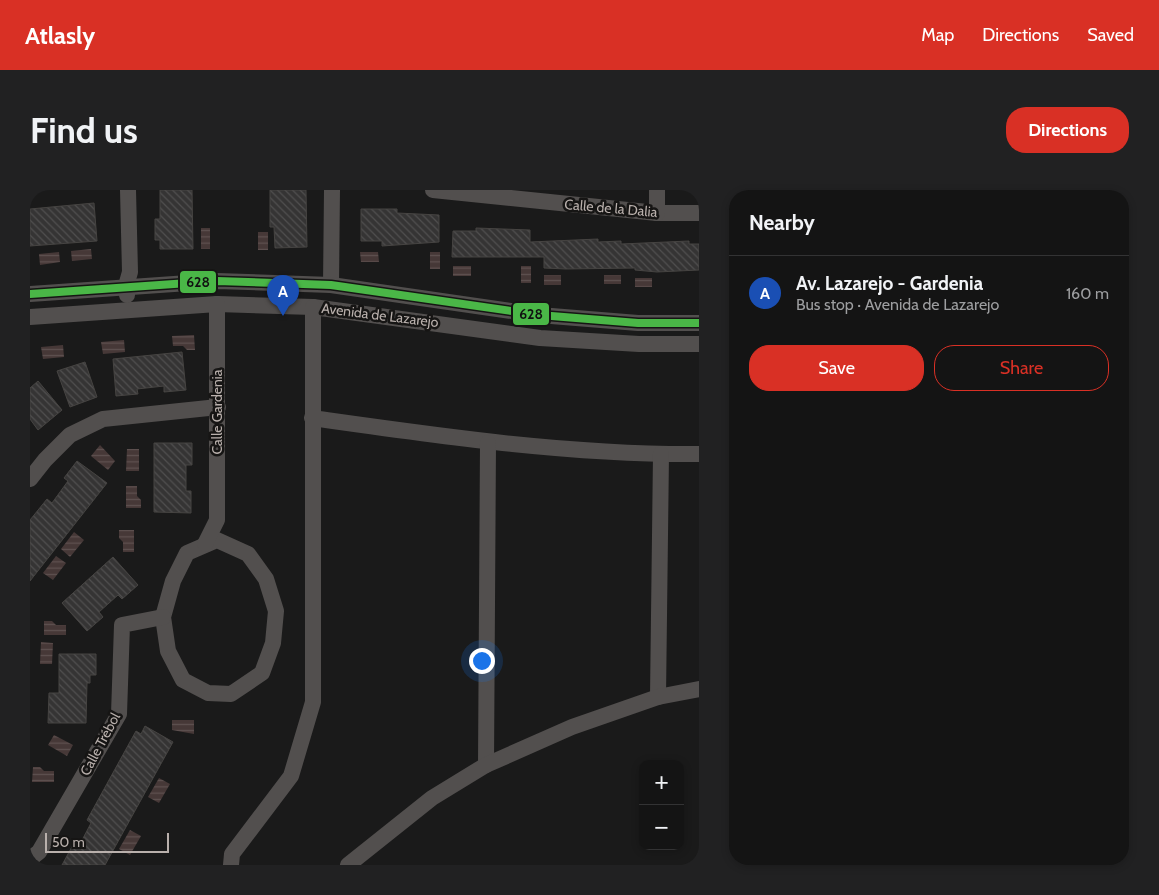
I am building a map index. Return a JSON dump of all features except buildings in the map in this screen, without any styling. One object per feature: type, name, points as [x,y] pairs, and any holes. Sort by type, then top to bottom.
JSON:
[{"type":"street","points":[[128,190],[130,272],[126,286],[128,309]]},
{"type":"street","name":"Avenida de Lazarejo","points":[[331,285],[332,190]]},
{"type":"street","name":"Calle de la Dalia","points":[[433,190],[508,194],[657,213],[699,213]]},
{"type":"street","points":[[657,190],[657,213]]},
{"type":"street","name":"Avenida de Lazarejo","points":[[30,294],[216,281],[331,285],[540,315],[638,323],[699,323]]},
{"type":"street","name":"Avenida de Lazarejo","points":[[30,317],[218,304],[313,307],[540,338],[639,344],[699,344]]},
{"type":"street","name":"Calle Gardenia","points":[[205,544],[217,520],[218,304]]},
{"type":"street","points":[[231,865],[232,854],[291,776],[313,702],[313,307]]},
{"type":"street","points":[[30,479],[45,460],[70,435],[103,419],[218,407]]},
{"type":"street","points":[[312,418],[488,443],[661,454],[699,454]]},
{"type":"street","points":[[486,765],[488,443]]},
{"type":"street","points":[[658,696],[661,454]]},
{"type":"street","points":[[217,520],[232,546]]},
{"type":"street","points":[[217,540],[232,546],[248,554],[266,579],[276,610],[273,643],[262,673],[231,694],[208,694],[183,680],[168,651],[163,617],[172,581],[186,553],[217,540]]},
{"type":"street","name":"Calle Trébol","points":[[30,859],[40,852],[119,714],[122,625],[163,617]]},
{"type":"street","points":[[348,865],[432,798],[486,765],[572,727],[658,696],[699,689]]},
{"type":"shaded area","points":[[201,228],[210,228],[210,249],[201,249]]},
{"type":"shaded area","points":[[258,232],[268,232],[268,250],[258,250]]},
{"type":"shaded area","points":[[91,249],[92,259],[72,261],[71,251]]},
{"type":"shaded area","points":[[59,252],[60,262],[40,265],[39,254]]},
{"type":"shaded area","points":[[360,252],[378,252],[379,262],[361,262]]},
{"type":"shaded area","points":[[430,252],[440,252],[440,269],[430,269]]},
{"type":"shaded area","points":[[453,266],[471,266],[471,276],[453,276]]},
{"type":"shaded area","points":[[521,266],[531,266],[531,283],[521,283]]},
{"type":"shaded area","points":[[544,275],[561,275],[561,285],[544,285]]},
{"type":"shaded area","points":[[604,275],[621,275],[621,284],[604,284]]},
{"type":"shaded area","points":[[635,278],[652,278],[652,287],[635,287]]},
{"type":"shaded area","points":[[194,335],[195,350],[187,350],[183,346],[173,346],[172,336]]},
{"type":"shaded area","points":[[124,340],[125,352],[103,354],[101,342]]},
{"type":"shaded area","points":[[63,345],[64,357],[43,359],[41,347]]},
{"type":"shaded area","points":[[100,445],[115,461],[108,470],[91,456]]},
{"type":"shaded area","points":[[127,449],[139,449],[139,471],[126,471]]},
{"type":"shaded area","points":[[126,486],[137,486],[137,496],[141,500],[141,508],[126,508]]},
{"type":"shaded area","points":[[119,530],[134,530],[134,552],[123,552],[123,542],[119,538]]},
{"type":"shaded area","points":[[74,532],[84,540],[70,557],[61,549]]},
{"type":"shaded area","points":[[56,556],[66,563],[53,580],[43,573]]},
{"type":"shaded area","points":[[44,621],[52,621],[56,625],[66,625],[66,635],[44,635]]},
{"type":"shaded area","points":[[41,642],[53,643],[52,664],[40,664]]},
{"type":"shaded area","points":[[172,720],[194,720],[194,734],[172,730]]},
{"type":"shaded area","points":[[54,735],[73,745],[67,756],[48,745]]},
{"type":"shaded area","points":[[33,767],[40,767],[44,771],[54,771],[54,782],[32,782]]},
{"type":"shaded area","points":[[159,778],[170,784],[159,803],[148,797]]},
{"type":"shaded area","points":[[130,830],[141,836],[130,855],[119,849]]},
{"type":"transit line","name":"628","points":[[30,294],[217,281],[331,285],[539,315],[638,323],[699,323]]},
{"type":"place","name":"Av. Lazarejo - Gardenia","points":[[283,316]]}]
